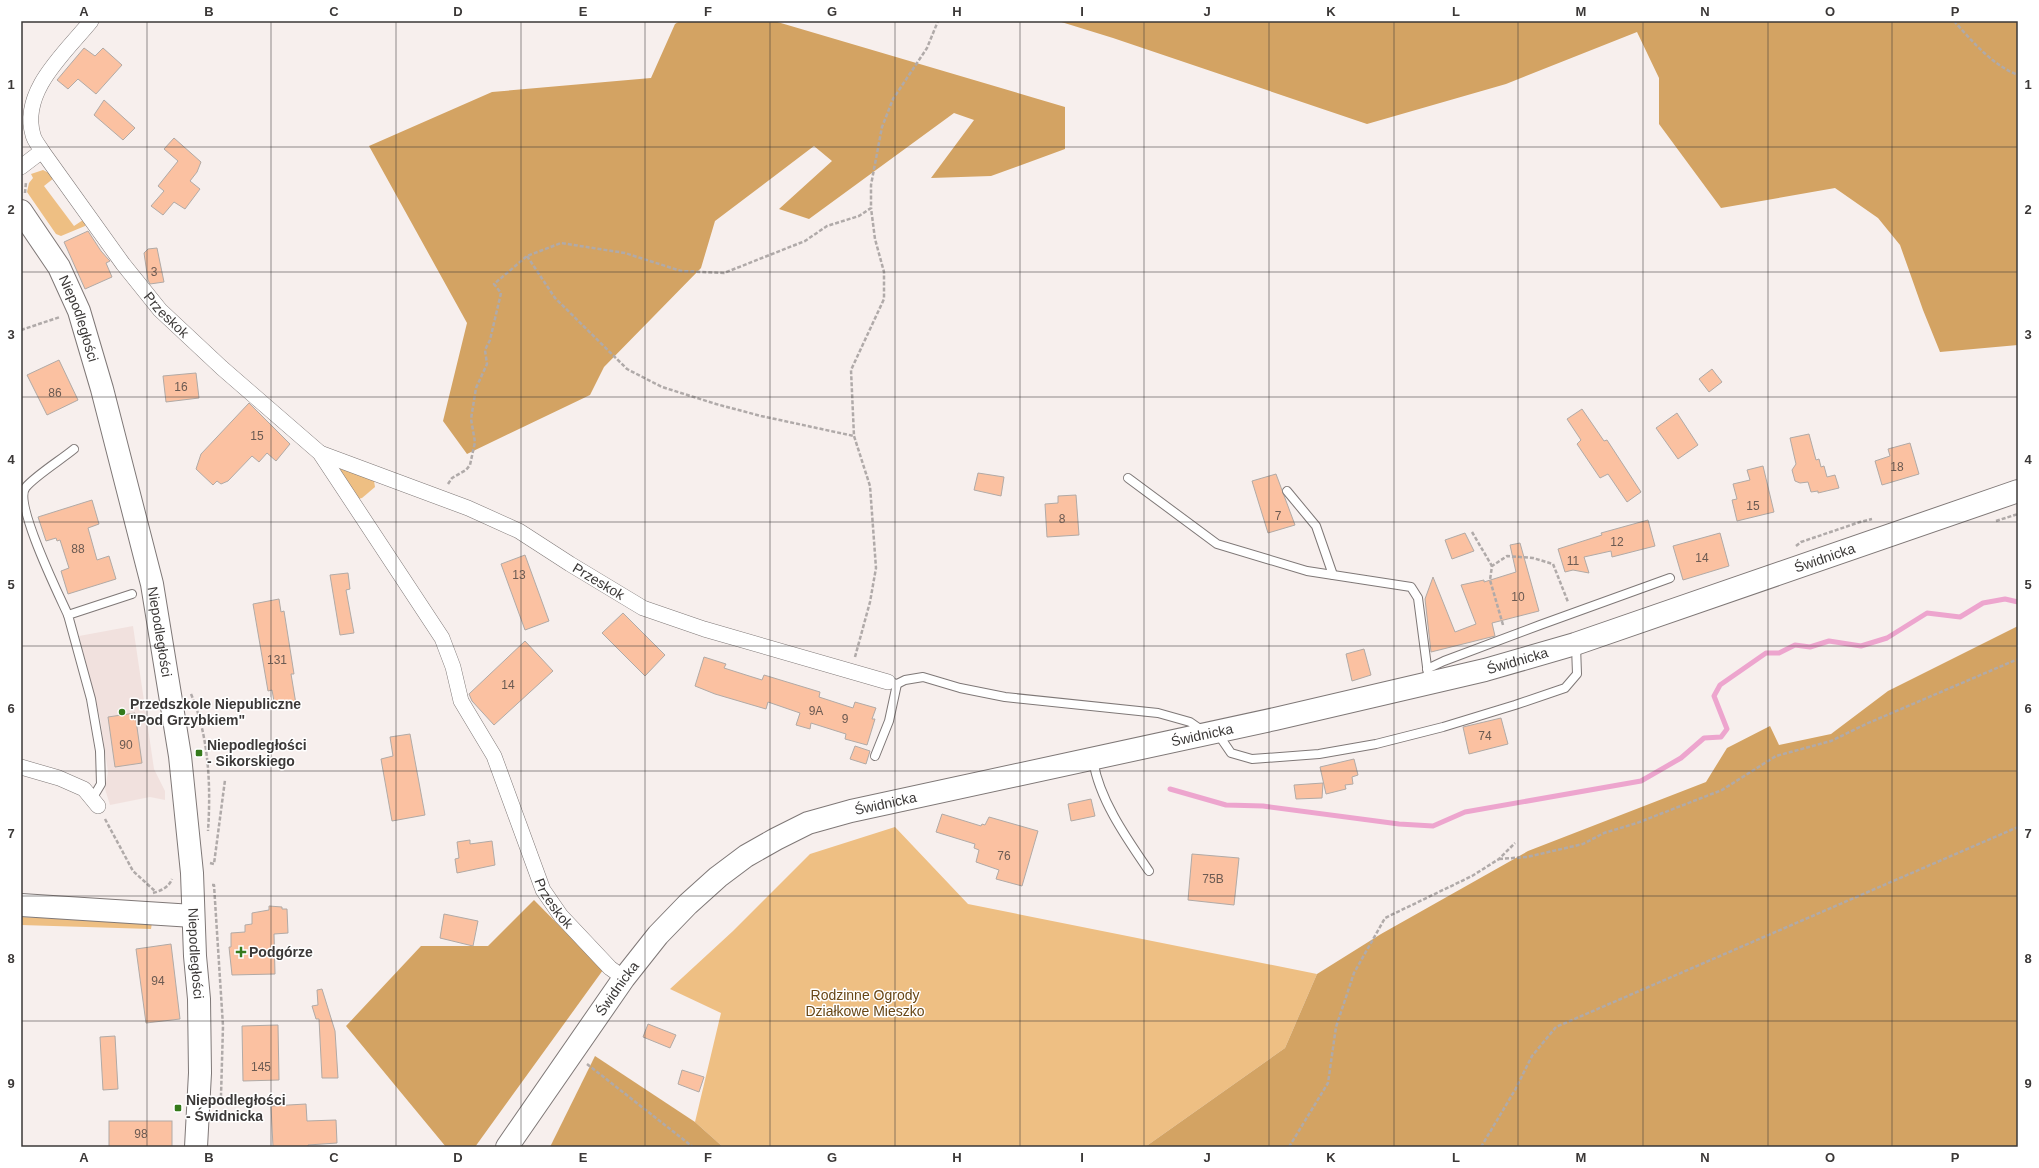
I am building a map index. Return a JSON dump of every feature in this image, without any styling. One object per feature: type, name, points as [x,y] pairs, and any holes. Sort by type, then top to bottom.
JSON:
[{"type":"main road","name":"Niepodległości","points":[[21,211],[59,267],[79,311],[106,404],[152,584],[198,859],[192,873],[195,956],[199,999],[200,1073],[196,1147]]},
{"type":"main road","name":"Świdnicka","points":[[507,1147],[624,978],[658,935],[688,904],[718,877],[746,856],[808,823],[851,811],[1211,733],[1428,676],[1485,670],[1576,644],[2018,490]]},
{"type":"main road","points":[[21,905],[193,916]]},
{"type":"street","name":"Przeskok","points":[[91,21],[40,84],[32,104],[31,125],[33,136],[42,151],[124,264],[160,310],[222,368],[320,453],[442,638],[453,667],[460,701],[494,756],[543,890],[561,916],[610,968],[624,978]]},
{"type":"street","points":[[21,167],[42,151]]},
{"type":"street","name":"Przeskok","points":[[320,453],[446,500],[520,531],[570,564],[644,608],[704,629],[893,683]]},
{"type":"street","points":[[21,767],[59,778],[84,790],[95,803]]},
{"type":"lane","points":[[74,449],[25,488],[22,498],[27,521],[68,615],[91,699],[100,751],[101,784],[95,803]]},
{"type":"lane","points":[[1128,478],[1217,544],[1307,571],[1411,587],[1418,598],[1428,676]]},
{"type":"lane","points":[[1287,490],[1316,526],[1332,575]]},
{"type":"lane","points":[[1428,676],[1444,661],[1670,578]]},
{"type":"lane","points":[[68,615],[132,594]]},
{"type":"lane","points":[[875,756],[889,721],[893,683],[923,677],[960,688],[1005,697],[1158,713],[1190,722],[1211,733],[1231,753],[1252,759],[1319,754],[1376,744],[1450,725],[1565,688],[1577,674],[1576,644]]},
{"type":"lane","points":[[1093,758],[1095,773],[1115,820],[1149,871]]},
{"type":"path","points":[[851,671],[870,602],[876,568],[870,486],[854,436],[851,370],[884,299],[884,272],[875,239],[871,208],[871,185],[882,127],[893,99],[927,48],[938,21]]},
{"type":"path","points":[[1954,21],[1976,46],[2006,69],[2018,75]]},
{"type":"path","points":[[446,500],[448,485],[452,478],[466,470],[470,465],[475,442],[471,420],[476,388],[486,364],[485,350],[490,340],[501,293],[494,284],[527,256],[561,243],[625,253],[681,271],[724,273],[805,241],[827,226],[859,216],[871,208]]},
{"type":"path","points":[[527,256],[555,298],[627,369],[662,387],[710,402],[761,416],[854,436]]},
{"type":"path","points":[[21,330],[66,315]]},
{"type":"path","points":[[1996,521],[2018,514]]},
{"type":"path","points":[[1472,532],[1492,566],[1490,580],[1507,638]]},
{"type":"path","points":[[1492,566],[1507,556],[1533,558],[1553,564],[1564,589],[1572,614]]},
{"type":"path","points":[[1499,859],[1527,857],[1583,844],[1604,833],[1637,823],[1722,790],[1776,756],[1831,741],[1866,724],[2018,659]]},
{"type":"path","points":[[198,859],[214,864],[225,780]]},
{"type":"path","points":[[95,803],[133,871],[156,892]]},
{"type":"path","points":[[1481,1147],[1515,1090],[1532,1056],[1556,1027],[2018,827]]},
{"type":"path","points":[[1289,1147],[1328,1083],[1336,1027],[1354,973],[1384,918],[1472,876],[1499,859],[1515,844]]},
{"type":"path","points":[[148,894],[163,890],[171,883],[173,876]]},
{"type":"path","points":[[573,1052],[693,1147]]},
{"type":"shaded area","points":[[680,21],[774,21],[1065,107],[1065,149],[991,176],[931,178],[974,120],[954,113],[809,219],[779,209],[832,161],[814,146],[715,221],[701,268],[604,367],[590,395],[467,454],[443,421],[467,323],[369,146],[492,92],[651,78],[675,24]]},
{"type":"shaded area","points":[[1058,21],[2018,21],[2018,345],[1940,352],[1923,310],[1900,245],[1878,218],[1835,188],[1721,208],[1659,124],[1659,78],[1637,32],[1506,84],[1367,124],[1113,38]]},
{"type":"shaded area","name":"Przedszkole Niepubliczne \"Pod Grzybkiem\"","points":[[133,626],[154,769],[165,791],[165,800],[150,797],[110,805],[105,789],[108,772],[100,718],[79,636]]},
{"type":"shaded area","points":[[2018,626],[2018,1147],[1145,1147],[1285,1048],[1317,974],[1381,934],[1528,851],[1706,782],[1727,748],[1770,726],[1779,745],[1831,734],[1888,691]]},
{"type":"shaded area","points":[[534,900],[603,970],[475,1147],[446,1147],[346,1026],[421,946],[488,946]]},
{"type":"shaded area","points":[[595,1056],[695,1122],[723,1147],[550,1147]]},
{"type":"green space","points":[[43,170],[54,178],[44,186],[74,226],[83,220],[86,224],[85,226],[61,236],[56,234],[27,192],[29,183],[33,178],[31,174]]},
{"type":"green space","points":[[340,467],[374,481],[375,487],[362,498],[358,499],[338,468]]},
{"type":"green space","name":"Rodzinne Ogrody Działkowe Mieszko","points":[[895,827],[968,904],[1317,974],[1285,1048],[1145,1147],[723,1147],[695,1122],[721,1013],[670,989],[733,931],[810,854]]},
{"type":"green space","points":[[21,917],[152,923],[151,929],[21,925]]},
{"type":"building","points":[[84,48],[95,56],[103,48],[122,65],[96,94],[78,79],[68,89],[57,80]]},
{"type":"building","points":[[104,100],[135,128],[123,140],[94,115]]},
{"type":"building","points":[[174,138],[201,162],[197,172],[190,181],[200,189],[185,209],[174,202],[163,215],[151,206],[164,191],[158,186],[178,161],[164,149]]},
{"type":"building","points":[[88,231],[101,251],[110,261],[106,263],[112,277],[85,289],[64,242]]},
{"type":"building","points":[[157,248],[164,282],[150,284],[148,280],[144,253],[148,249]]},
{"type":"building","points":[[59,360],[78,400],[47,415],[27,375]]},
{"type":"building","points":[[1712,369],[1722,382],[1709,392],[1699,379]]},
{"type":"building","points":[[196,373],[199,398],[166,402],[163,376]]},
{"type":"building","points":[[249,403],[290,444],[276,461],[267,453],[259,462],[252,456],[228,481],[221,484],[217,481],[213,485],[196,469],[201,454]]},
{"type":"building","points":[[1582,409],[1604,441],[1607,440],[1641,492],[1627,502],[1608,474],[1600,478],[1577,444],[1581,440],[1567,419]]},
{"type":"building","points":[[1677,413],[1698,445],[1678,459],[1656,428]]},
{"type":"building","points":[[1809,434],[1816,460],[1819,459],[1821,467],[1824,466],[1827,477],[1835,475],[1839,488],[1818,493],[1818,491],[1811,492],[1808,482],[1800,483],[1795,481],[1792,470],[1796,464],[1790,438]]},
{"type":"building","points":[[1910,443],[1919,474],[1882,485],[1875,461],[1890,456],[1888,449]]},
{"type":"building","points":[[1763,466],[1774,512],[1737,521],[1732,500],[1737,499],[1733,484],[1750,480],[1747,470]]},
{"type":"building","points":[[978,473],[1004,477],[1001,496],[974,490]]},
{"type":"building","points":[[1276,474],[1295,525],[1268,533],[1252,481]]},
{"type":"building","points":[[1076,495],[1079,535],[1047,537],[1045,504],[1058,503],[1058,496]]},
{"type":"building","points":[[92,500],[99,524],[88,528],[97,560],[109,556],[116,579],[68,594],[61,571],[69,568],[60,540],[57,541],[56,538],[46,541],[38,517]]},
{"type":"building","points":[[1648,520],[1655,546],[1612,557],[1611,551],[1584,557],[1589,573],[1573,570],[1565,572],[1558,549],[1602,535],[1601,533]]},
{"type":"building","points":[[1465,533],[1474,551],[1452,559],[1445,540]]},
{"type":"building","points":[[1720,533],[1729,566],[1683,580],[1673,546]]},
{"type":"building","points":[[1520,543],[1539,611],[1492,623],[1495,636],[1431,652],[1425,599],[1433,577],[1455,632],[1476,624],[1461,585],[1484,580],[1484,582],[1516,572],[1510,545]]},
{"type":"building","points":[[525,555],[549,621],[525,630],[501,564]]},
{"type":"building","points":[[348,573],[350,589],[346,590],[354,633],[340,635],[330,575]]},
{"type":"building","points":[[279,599],[281,612],[284,611],[294,674],[291,674],[296,704],[275,707],[272,690],[268,691],[253,604]]},
{"type":"building","points":[[623,613],[665,655],[645,676],[602,633]]},
{"type":"building","points":[[525,641],[553,671],[494,725],[472,701],[469,694]]},
{"type":"building","points":[[1364,649],[1371,675],[1352,681],[1346,654]]},
{"type":"building","points":[[704,657],[726,664],[724,668],[762,680],[764,675],[820,692],[819,697],[853,708],[855,702],[876,708],[872,719],[875,719],[867,745],[845,739],[846,734],[811,723],[810,729],[796,725],[800,713],[768,702],[766,709],[715,694],[695,686]]},
{"type":"building","points":[[135,713],[142,763],[115,767],[108,717]]},
{"type":"building","points":[[1501,718],[1508,744],[1469,754],[1463,727]]},
{"type":"building","points":[[410,734],[425,815],[392,821],[381,759],[393,756],[390,737]]},
{"type":"building","points":[[855,746],[870,751],[866,764],[850,759]]},
{"type":"building","points":[[1354,759],[1358,775],[1352,777],[1353,784],[1345,785],[1346,789],[1326,794],[1320,767]]},
{"type":"building","points":[[1323,783],[1322,798],[1296,799],[1294,785]]},
{"type":"building","points":[[1091,799],[1095,816],[1071,821],[1068,804]]},
{"type":"building","points":[[942,814],[981,826],[982,824],[985,825],[989,817],[1038,831],[1022,886],[996,879],[999,870],[976,862],[979,850],[974,848],[975,844],[936,832]]},
{"type":"building","points":[[470,840],[470,844],[492,841],[495,865],[457,873],[455,859],[459,858],[457,842]]},
{"type":"building","points":[[1192,854],[1239,858],[1234,905],[1188,900]]},
{"type":"building","points":[[269,906],[287,909],[288,933],[274,934],[275,974],[232,975],[229,947],[231,947],[231,933],[245,932],[245,925],[252,924],[252,913],[269,910]]},
{"type":"building","points":[[444,914],[478,921],[473,946],[440,938]]},
{"type":"building","points":[[171,944],[180,1019],[146,1023],[136,949]]},
{"type":"building","points":[[322,989],[335,1031],[338,1078],[322,1078],[319,1019],[316,1019],[312,1006],[318,1005],[317,990]]},
{"type":"building","points":[[648,1024],[676,1035],[670,1048],[643,1037]]},
{"type":"building","points":[[278,1025],[279,1080],[243,1081],[242,1026]]},
{"type":"building","points":[[115,1036],[118,1089],[103,1090],[100,1037]]},
{"type":"building","points":[[682,1070],[704,1077],[699,1092],[678,1084]]},
{"type":"building","points":[[306,1104],[307,1121],[336,1120],[337,1143],[308,1145],[308,1147],[273,1147],[271,1106]]},
{"type":"building","points":[[109,1121],[172,1121],[172,1147],[109,1147]]},
{"type":"waterway","points":[[1170,789],[1226,805],[1263,806],[1399,824],[1433,826],[1465,812],[1641,781],[1681,758],[1704,738],[1721,737],[1727,729],[1714,696],[1720,685],[1766,653],[1779,653],[1795,645],[1810,647],[1829,641],[1861,646],[1887,638],[1927,613],[1960,617],[1983,603],[2005,599],[2018,602]]},
{"type":"place","name":"Przedszkole Niepubliczne \"Pod Grzybkiem\"","points":[[122,712]]},
{"type":"place","name":"Niepodległości - Sikorskiego","points":[[199,753]]},
{"type":"place","name":"Podgórze","points":[[241,952]]},
{"type":"place","name":"Niepodległości - Świdnicka","points":[[178,1108]]}]
